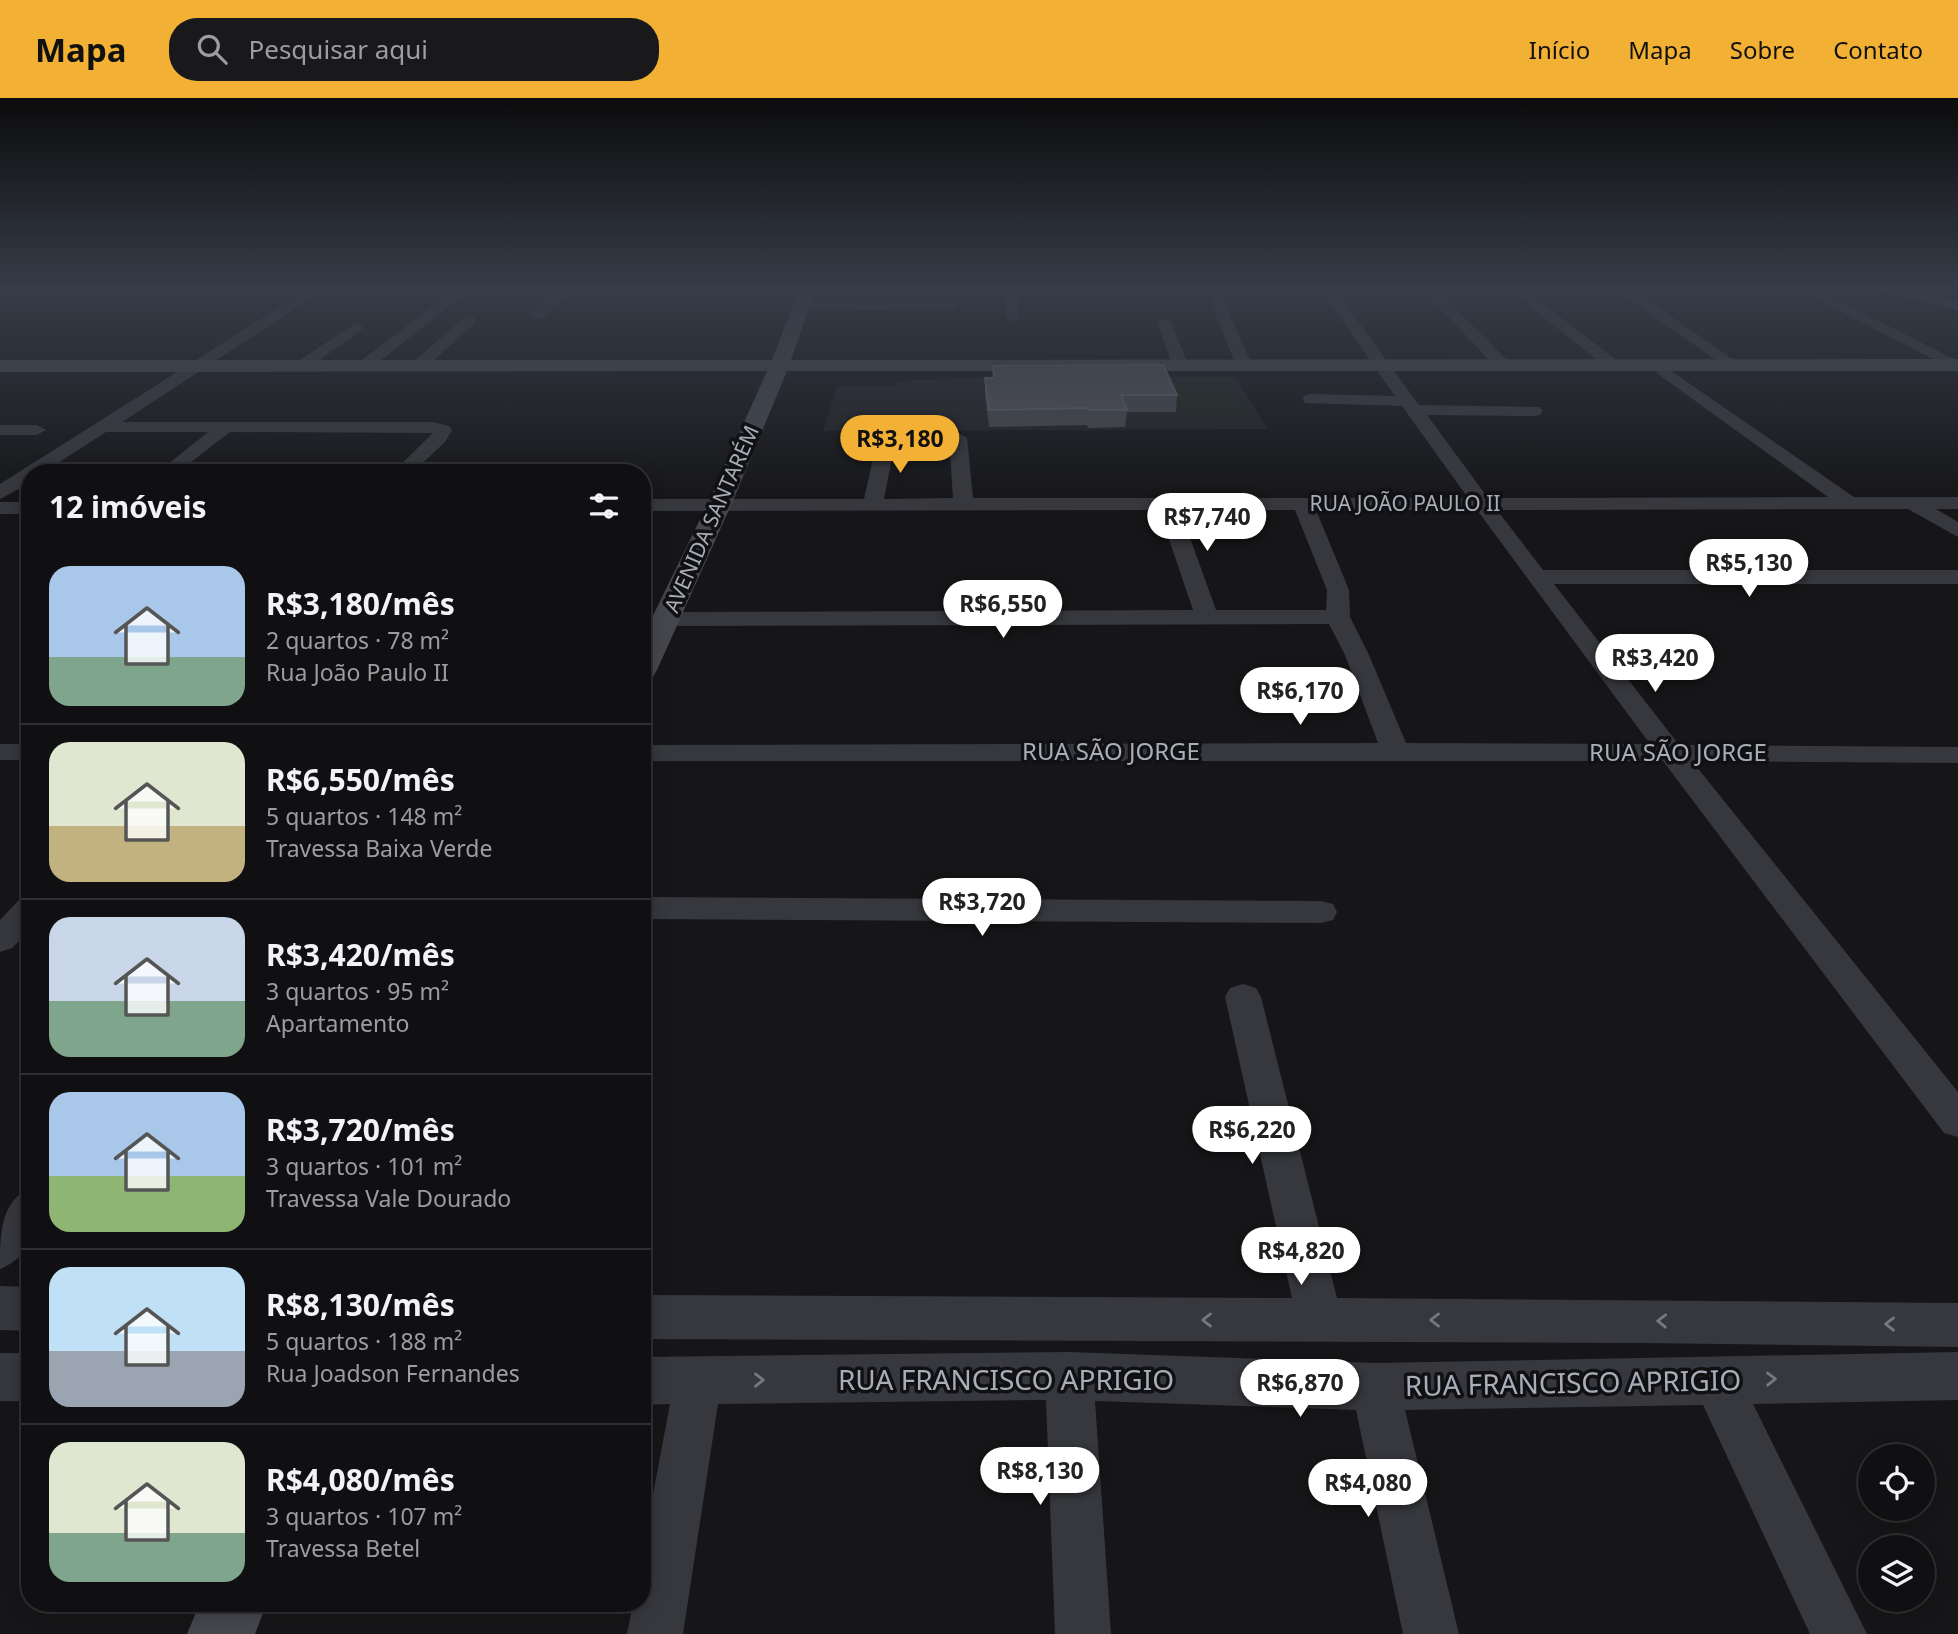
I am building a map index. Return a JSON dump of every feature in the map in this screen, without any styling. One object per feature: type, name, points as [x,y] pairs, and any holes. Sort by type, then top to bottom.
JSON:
[{"type":"street","points":[[45,464],[208,359]]},
{"type":"street","points":[[301,366],[311,359]]},
{"type":"street","points":[[363,366],[373,359]]},
{"type":"street","points":[[418,366],[426,359]]},
{"type":"street","name":"AVENIDA SANTARÉM","points":[[651,648],[720,503],[781,359]]},
{"type":"street","points":[[1178,359],[1180,364]]},
{"type":"street","points":[[1241,359],[1244,365]]},
{"type":"street","points":[[1376,359],[1669,753],[1958,1121]]},
{"type":"street","points":[[1497,359],[1504,366]]},
{"type":"street","points":[[1605,359],[1613,365]]},
{"type":"street","points":[[1724,359],[1733,365]]},
{"type":"street","points":[[1941,359],[1957,367]]},
{"type":"street","points":[[0,374],[301,366],[778,368],[1180,364],[1383,368],[1613,365],[1957,367]]},
{"type":"street","points":[[0,366],[190,370],[1383,368],[1664,371],[1957,367]]},
{"type":"street","points":[[1664,371],[1849,503]]},
{"type":"street","points":[[1311,399],[1534,411]]},
{"type":"street","points":[[102,427],[433,427],[443,430],[439,438],[411,464]]},
{"type":"street","points":[[177,464],[226,427]]},
{"type":"street","points":[[0,430],[37,430]]},
{"type":"street","points":[[873,504],[887,437]]},
{"type":"street","points":[[958,438],[963,504]]},
{"type":"street","points":[[0,493],[21,479]]},
{"type":"street","points":[[1167,503],[1207,617]]},
{"type":"street","points":[[1912,503],[1958,531]]},
{"type":"street","name":"RUA JOÃO PAULO II","points":[[651,505],[1958,503]]},
{"type":"street","points":[[1303,504],[1338,590],[1338,617],[1357,655],[1395,751]]},
{"type":"street","points":[[0,508],[21,508]]},
{"type":"street","points":[[1539,577],[1958,577]]},
{"type":"street","points":[[667,619],[1338,617]]},
{"type":"street","name":"RUA SÃO JORGE","points":[[651,753],[1395,751],[1958,755]]},
{"type":"street","points":[[0,752],[21,752]]},
{"type":"street","points":[[651,908],[1321,912]]},
{"type":"street","points":[[0,940],[21,918]]},
{"type":"street","points":[[1243,997],[1320,1320]]},
{"type":"street","points":[[0,1250],[21,1220]]},
{"type":"street","points":[[0,1308],[21,1309]]},
{"type":"street","points":[[651,1317],[1958,1325]]},
{"type":"street","points":[[1069,1376],[1083,1634]]},
{"type":"street","name":"RUA FRANCISCO APRIGIO","points":[[651,1381],[1069,1376],[1375,1387],[1958,1376]]},
{"type":"street","points":[[0,1377],[21,1377]]},
{"type":"street","points":[[1716,1380],[1839,1634]]},
{"type":"street","points":[[655,1634],[698,1381]]},
{"type":"street","points":[[1375,1387],[1431,1634]]},
{"type":"street","points":[[221,1634],[230,1612]]},
{"type":"shaded area","points":[[1000,377],[1235,377],[1268,429],[823,431],[837,386],[895,386],[896,381]]},
{"type":"shaded area","points":[[1168,381],[1228,381],[1249,417],[1184,417]]},
{"type":"building","points":[[1163,365],[1177,395],[1121,395],[1127,410],[989,410],[985,378],[994,378],[993,366]]}]
